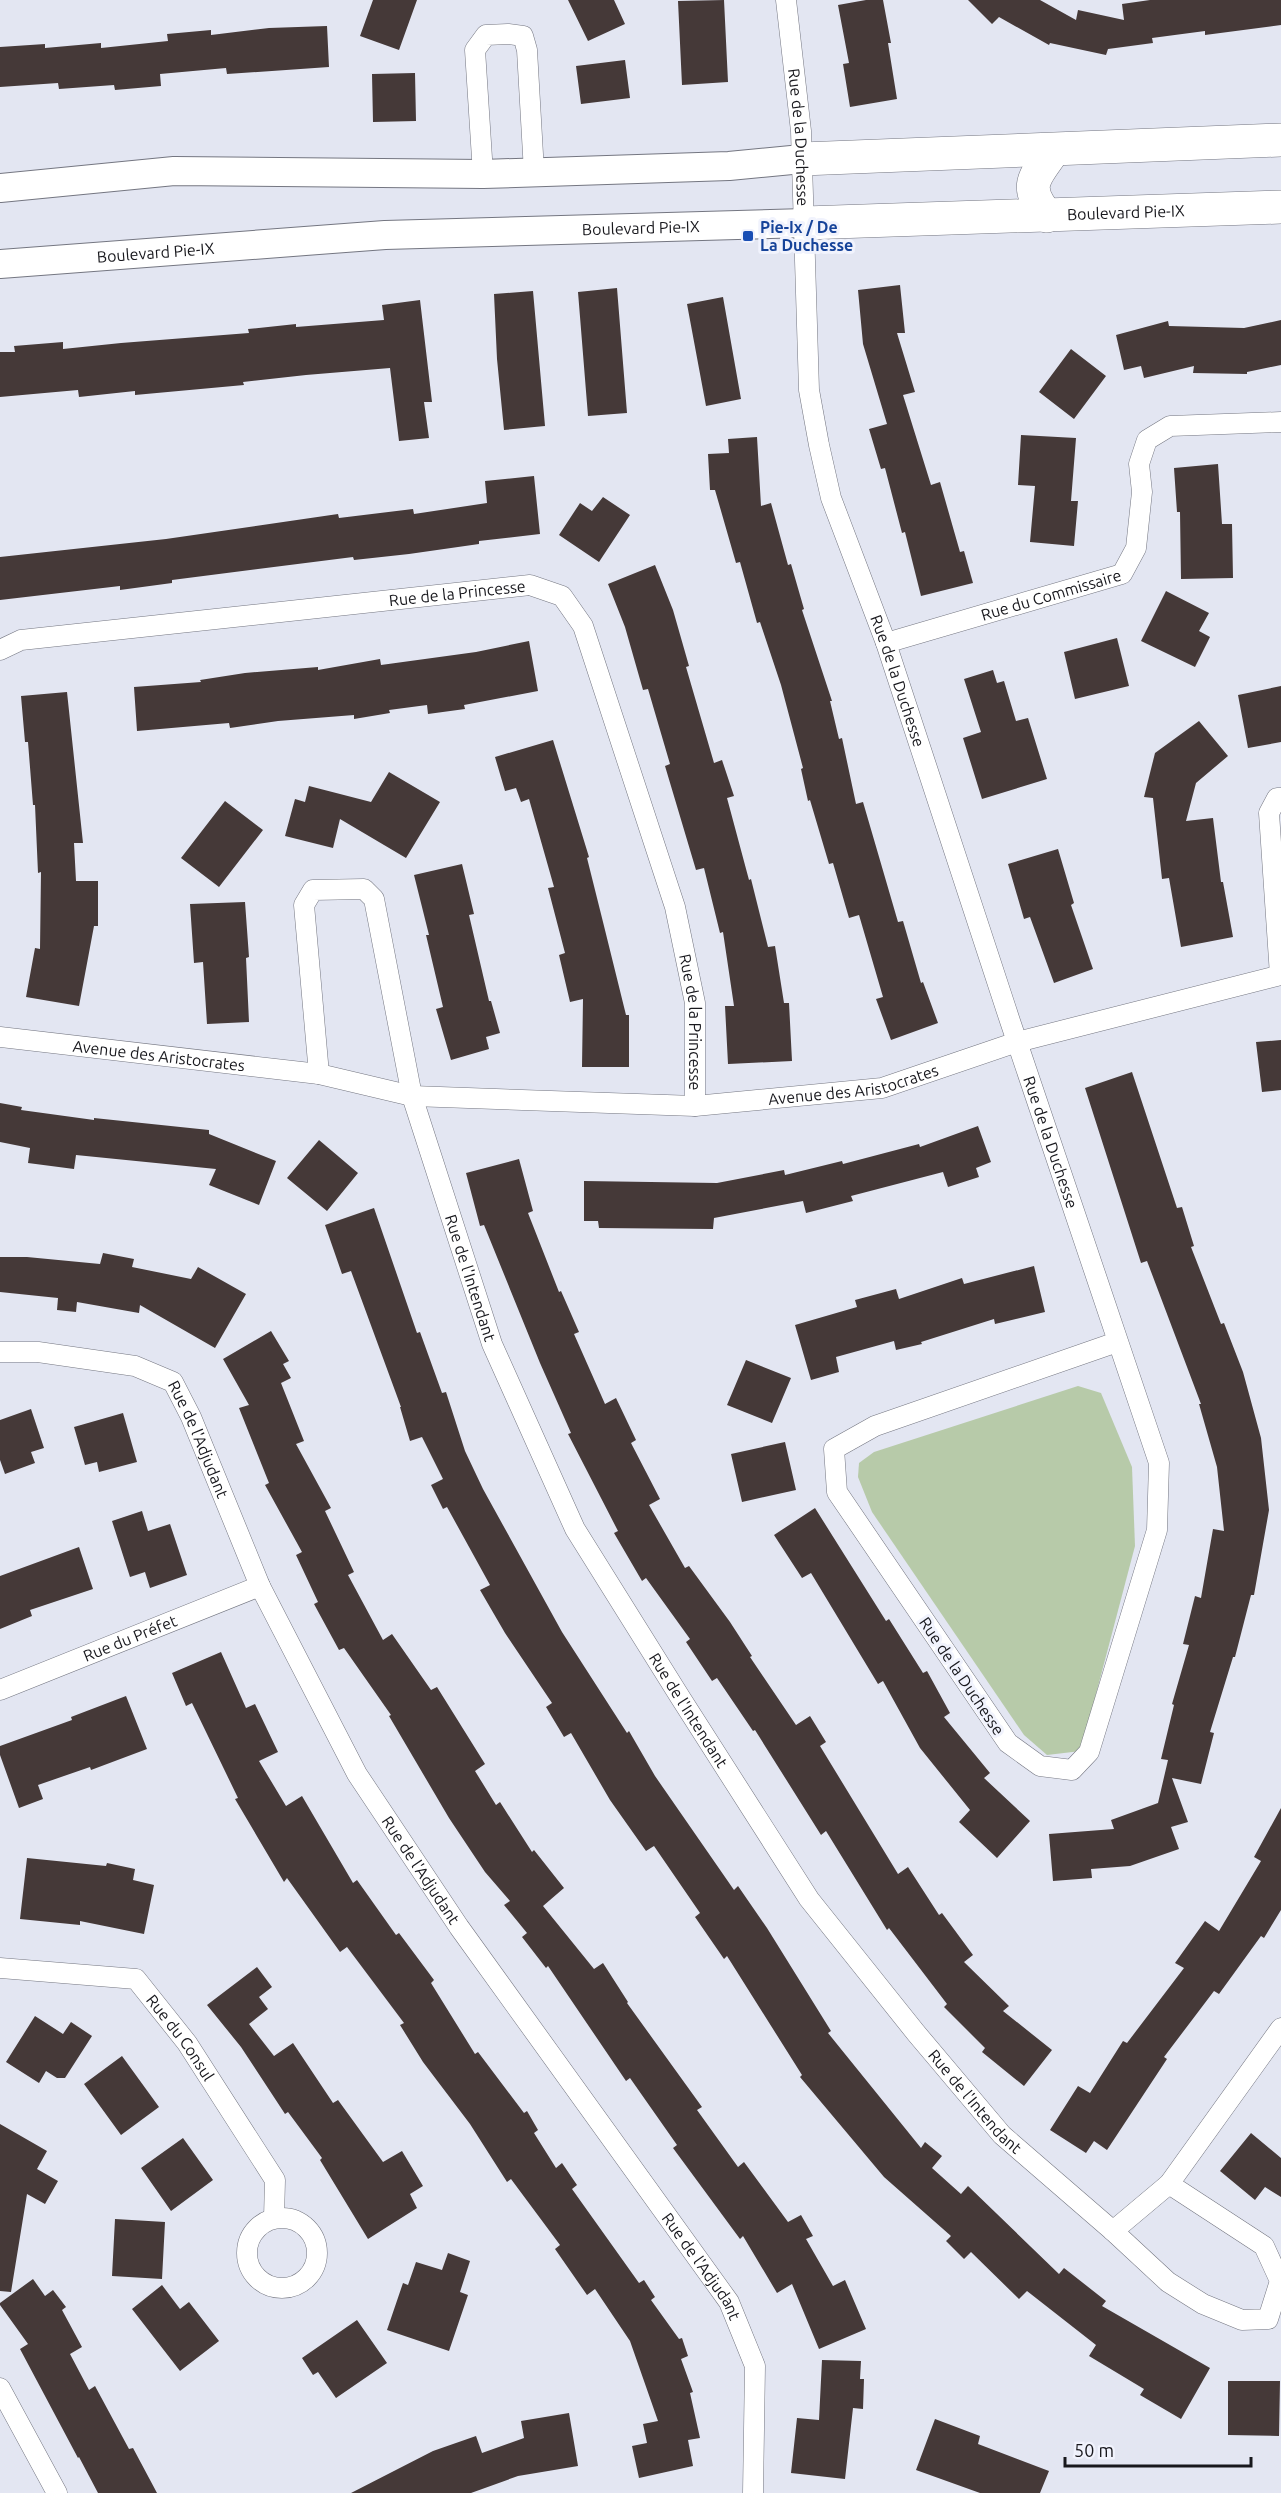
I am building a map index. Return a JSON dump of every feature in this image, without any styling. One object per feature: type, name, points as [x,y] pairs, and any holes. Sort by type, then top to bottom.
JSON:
[{"type":"highway","points":[[802,159],[1053,151],[1281,140]]},
{"type":"highway","points":[[1047,216],[1038,204],[1032,185],[1036,174],[1053,151]]},
{"type":"highway","name":"Boulevard Pie-IX","points":[[805,223],[1281,207]]},
{"type":"street","name":"Rue de la Duchesse","points":[[786,0],[802,159],[807,363],[819,445],[837,516],[886,643],[1159,1463],[1157,1530],[1089,1752],[1072,1770],[1040,1766],[1008,1743],[837,1492],[834,1449],[875,1426],[1117,1342]]},
{"type":"street","points":[[483,174],[475,50],[486,35],[508,34],[523,36],[527,50],[534,172]]},
{"type":"street","points":[[0,188],[174,171],[483,174],[729,166],[802,159]]},
{"type":"street","name":"Boulevard Pie-IX","points":[[0,264],[385,235],[805,223]]},
{"type":"street","name":"Rue du Commissaire","points":[[886,643],[1122,574],[1136,548],[1142,492],[1139,464],[1147,440],[1170,426],[1281,422]]},
{"type":"street","name":"Rue de la Princesse","points":[[0,650],[21,640],[530,585],[562,596],[583,626],[675,907],[694,1003],[695,1106]]},
{"type":"street","name":"Avenue des Aristocrates","points":[[0,1037],[319,1074],[412,1096],[695,1106],[882,1088],[1017,1042],[1281,975],[1269,813],[1278,798],[1281,798]]},
{"type":"street","points":[[319,1074],[304,905],[313,890],[364,889],[374,899],[412,1096]]},
{"type":"street","name":"Rue de l'Intendant","points":[[412,1096],[492,1344],[576,1529],[680,1697],[810,1899],[916,2034],[1002,2135],[1168,2282],[1203,2304],[1242,2320],[1268,2319],[1280,2281],[1264,2246],[1169,2184]]},
{"type":"street","name":"Rue de l'Adjudant","points":[[0,1352],[38,1352],[135,1366],[173,1382],[191,1417],[260,1586],[357,1774],[459,1927],[729,2302],[755,2366],[753,2493]]},
{"type":"street","name":"Rue du Préfet","points":[[0,1690],[260,1586]]},
{"type":"street","name":"Rue du Consul","points":[[0,1968],[136,1978],[187,2043],[274,2180],[274,2218]]},
{"type":"street","points":[[1113,2231],[1169,2184],[1281,2028]]},
{"type":"street","points":[[0,2388],[57,2493]]},
{"type":"green space","points":[[1078,1386],[1101,1393],[1132,1467],[1135,1546],[1081,1751],[1047,1755],[1024,1735],[872,1512],[858,1477],[859,1463],[874,1452]]},
{"type":"building","points":[[373,0],[417,0],[399,50],[360,36]]},
{"type":"building","points":[[568,0],[614,0],[625,24],[588,41]]},
{"type":"building","points":[[724,0],[728,82],[682,85],[678,1]]},
{"type":"building","points":[[866,0],[883,0],[891,43],[888,43],[897,99],[850,107],[843,64],[849,63],[838,5]]},
{"type":"building","points":[[968,0],[1040,0],[1076,20],[1078,10],[1124,20],[1122,4],[1150,0],[1281,0],[1281,25],[1205,35],[1205,31],[1152,38],[1153,43],[1108,49],[1106,55],[1050,43],[1049,45],[999,17],[992,24]]},
{"type":"building","points":[[327,26],[329,67],[227,74],[226,68],[160,74],[161,86],[115,90],[114,85],[59,89],[58,83],[0,87],[0,47],[45,44],[45,48],[101,43],[101,48],[168,41],[167,34],[211,30],[211,35],[269,28]]},
{"type":"building","points":[[625,60],[630,98],[581,104],[576,66]]},
{"type":"building","points":[[415,73],[416,121],[373,122],[372,74]]},
{"type":"building","points":[[900,285],[905,333],[897,333],[915,392],[903,395],[931,485],[940,482],[960,552],[964,551],[973,583],[921,596],[905,532],[902,533],[885,468],[881,469],[869,429],[887,424],[863,344],[858,290]]},
{"type":"building","points":[[617,288],[627,413],[588,416],[578,292]]},
{"type":"building","points":[[533,291],[545,426],[504,430],[494,294]]},
{"type":"building","points":[[723,297],[741,399],[706,406],[687,304]]},
{"type":"building","points":[[420,300],[432,402],[424,402],[429,438],[399,441],[390,368],[306,375],[243,382],[244,385],[135,395],[135,391],[79,397],[78,390],[0,397],[0,352],[15,352],[14,346],[63,342],[63,349],[249,333],[248,329],[296,324],[296,327],[384,320],[382,305]]},
{"type":"building","points":[[1281,320],[1281,365],[1247,372],[1247,374],[1193,373],[1194,366],[1144,378],[1141,366],[1124,370],[1116,335],[1168,321],[1169,326],[1244,328]]},
{"type":"building","points":[[1071,349],[1106,376],[1074,419],[1039,392]]},
{"type":"building","points":[[1021,435],[1076,438],[1071,501],[1078,501],[1074,546],[1030,542],[1035,486],[1018,485]]},
{"type":"building","points":[[757,437],[761,506],[771,503],[788,565],[791,564],[804,609],[802,610],[832,701],[830,701],[839,739],[842,738],[856,804],[863,802],[898,922],[903,921],[921,983],[923,982],[938,1023],[891,1040],[876,999],[883,997],[859,915],[849,918],[833,863],[829,864],[810,800],[808,801],[801,769],[803,768],[781,685],[760,622],[757,623],[740,562],[736,563],[715,490],[710,490],[708,454],[729,453],[728,439]]},
{"type":"building","points":[[1218,464],[1222,524],[1232,524],[1233,578],[1181,579],[1180,512],[1177,512],[1174,468]]},
{"type":"building","points":[[534,476],[540,534],[479,541],[479,544],[409,554],[354,560],[353,557],[172,580],[172,583],[120,590],[120,586],[0,600],[0,557],[166,539],[338,514],[339,518],[413,509],[414,514],[487,503],[485,481]]},
{"type":"building","points":[[603,497],[630,515],[599,562],[559,535],[580,503],[592,511]]},
{"type":"building","points":[[655,565],[673,610],[689,666],[686,667],[714,763],[722,760],[734,796],[727,798],[768,947],[775,946],[784,1003],[789,1003],[792,1061],[728,1064],[725,1006],[734,1006],[723,932],[720,933],[704,868],[696,870],[665,766],[670,764],[648,689],[643,690],[625,627],[608,584]]},
{"type":"building","points":[[1166,591],[1209,613],[1199,631],[1210,637],[1195,667],[1141,641]]},
{"type":"building","points":[[1117,638],[1129,686],[1075,699],[1064,652]]},
{"type":"building","points":[[529,641],[538,691],[464,705],[465,709],[428,714],[427,705],[389,710],[390,713],[354,719],[354,715],[278,721],[230,728],[229,723],[137,731],[134,687],[201,682],[200,680],[245,673],[318,667],[318,670],[380,659],[381,665],[476,652]]},
{"type":"building","points":[[993,670],[997,683],[1004,681],[1016,721],[1028,718],[1047,779],[982,799],[963,738],[981,732],[964,679]]},
{"type":"building","points":[[1281,686],[1281,742],[1248,748],[1238,695]]},
{"type":"building","points":[[67,692],[83,843],[74,843],[76,881],[98,881],[98,926],[94,926],[79,1006],[26,997],[35,948],[40,949],[41,872],[38,873],[35,805],[33,805],[28,742],[25,742],[21,696]]},
{"type":"building","points":[[1199,721],[1228,756],[1196,783],[1186,821],[1213,818],[1221,882],[1223,882],[1233,937],[1181,947],[1169,878],[1162,879],[1153,798],[1144,797],[1155,753]]},
{"type":"building","points":[[553,740],[589,857],[587,858],[626,1015],[629,1015],[629,1067],[582,1067],[583,999],[570,1002],[559,955],[565,953],[548,888],[554,887],[529,799],[521,802],[516,788],[505,791],[495,757]]},
{"type":"building","points":[[389,772],[440,802],[406,858],[340,819],[333,848],[285,836],[295,799],[305,802],[309,786],[371,802]]},
{"type":"building","points":[[225,801],[263,830],[219,887],[181,858]]},
{"type":"building","points":[[1058,849],[1074,903],[1071,905],[1093,969],[1054,983],[1030,917],[1024,919],[1008,864]]},
{"type":"building","points":[[462,864],[474,914],[469,915],[489,1001],[491,1001],[500,1033],[486,1037],[489,1049],[451,1060],[436,1009],[443,1007],[414,875]]},
{"type":"building","points":[[245,902],[249,957],[246,958],[249,1022],[207,1024],[203,962],[194,963],[190,904]]},
{"type":"building","points":[[1281,1040],[1281,1090],[1262,1092],[1256,1042]]},
{"type":"building","points":[[1132,1072],[1177,1208],[1182,1207],[1194,1246],[1191,1247],[1221,1324],[1224,1323],[1243,1372],[1261,1438],[1269,1510],[1254,1595],[1251,1595],[1235,1657],[1233,1657],[1210,1732],[1214,1733],[1201,1784],[1172,1778],[1188,1822],[1171,1827],[1179,1849],[1130,1866],[1091,1869],[1092,1878],[1053,1881],[1049,1834],[1114,1829],[1111,1820],[1158,1803],[1168,1760],[1161,1759],[1174,1705],[1172,1704],[1189,1645],[1183,1644],[1195,1596],[1201,1598],[1213,1529],[1224,1531],[1217,1467],[1199,1404],[1201,1404],[1147,1261],[1141,1263],[1085,1088]]},
{"type":"building","points":[[0,1103],[22,1107],[21,1110],[94,1120],[94,1118],[209,1130],[209,1134],[276,1161],[259,1205],[209,1185],[216,1169],[76,1155],[74,1169],[28,1163],[30,1148],[0,1142]]},
{"type":"building","points":[[978,1126],[991,1162],[976,1168],[979,1177],[948,1187],[943,1172],[851,1196],[853,1201],[806,1213],[803,1201],[714,1218],[713,1229],[599,1228],[598,1221],[584,1221],[584,1181],[717,1183],[784,1170],[785,1175],[842,1161],[843,1164],[919,1144],[920,1147]]},
{"type":"building","points":[[319,1140],[358,1173],[327,1211],[287,1178]]},
{"type":"building","points":[[519,1159],[533,1211],[528,1213],[559,1292],[561,1291],[579,1332],[574,1334],[605,1404],[616,1398],[636,1440],[631,1443],[660,1499],[649,1505],[685,1568],[689,1566],[730,1622],[752,1656],[750,1657],[796,1725],[810,1716],[826,1742],[820,1746],[898,1874],[908,1867],[939,1915],[942,1913],[973,1955],[964,1962],[1009,2006],[1003,2011],[1052,2050],[1024,2086],[982,2052],[985,2048],[944,2007],[947,2004],[889,1928],[887,1930],[826,1831],[821,1835],[755,1730],[753,1731],[717,1678],[712,1681],[686,1642],[690,1639],[646,1578],[642,1581],[614,1533],[618,1531],[568,1434],[571,1433],[484,1225],[480,1226],[466,1173]]},
{"type":"building","points":[[374,1208],[417,1333],[420,1332],[442,1393],[446,1392],[465,1451],[483,1489],[562,1632],[627,1733],[629,1731],[655,1776],[734,1890],[738,1886],[767,1928],[831,2031],[828,2033],[921,2148],[925,2142],[942,2156],[932,2168],[961,2194],[968,2186],[1059,2274],[1064,2268],[1106,2301],[1102,2306],[1210,2368],[1181,2419],[1140,2395],[1144,2389],[1089,2356],[1096,2345],[1027,2291],[1019,2299],[971,2252],[964,2259],[946,2241],[951,2236],[884,2177],[800,2077],[802,2075],[727,1956],[724,1959],[695,1917],[700,1913],[654,1846],[646,1851],[610,1800],[571,1733],[564,1737],[546,1707],[552,1703],[505,1633],[480,1590],[490,1585],[447,1507],[443,1509],[431,1485],[443,1479],[422,1437],[410,1441],[401,1407],[351,1271],[342,1274],[325,1225]]},
{"type":"building","points":[[103,1253],[134,1259],[132,1267],[191,1279],[198,1267],[246,1294],[215,1348],[140,1305],[139,1313],[77,1302],[76,1312],[57,1310],[58,1298],[0,1292],[0,1257],[27,1257],[100,1264]]},
{"type":"building","points":[[1034,1266],[1045,1312],[995,1324],[994,1319],[921,1342],[922,1344],[896,1350],[894,1341],[836,1357],[839,1372],[811,1380],[795,1325],[857,1307],[855,1300],[896,1289],[899,1299],[962,1278],[964,1284]]},
{"type":"building","points":[[271,1331],[289,1361],[283,1364],[291,1378],[281,1383],[304,1441],[296,1444],[331,1508],[325,1511],[354,1572],[348,1575],[383,1640],[392,1634],[431,1690],[437,1687],[485,1764],[475,1771],[496,1805],[500,1802],[532,1852],[534,1850],[564,1888],[543,1906],[594,1969],[603,1963],[627,2003],[702,2107],[697,2110],[738,2167],[744,2162],[788,2222],[801,2215],[813,2236],[806,2239],[833,2286],[845,2280],[866,2329],[819,2349],[792,2284],[777,2293],[743,2236],[740,2239],[673,2148],[677,2145],[630,2078],[626,2081],[548,1966],[546,1968],[522,1937],[527,1933],[504,1905],[510,1901],[485,1872],[449,1818],[389,1716],[391,1715],[344,1648],[339,1650],[314,1604],[318,1602],[296,1555],[302,1552],[265,1485],[269,1483],[239,1408],[249,1405],[223,1359]]},
{"type":"building","points":[[746,1360],[791,1378],[772,1423],[727,1405]]},
{"type":"building","points":[[31,1409],[44,1448],[31,1452],[35,1463],[5,1474],[0,1460],[0,1420]]},
{"type":"building","points":[[123,1413],[137,1462],[99,1472],[97,1462],[85,1465],[74,1427]]},
{"type":"building","points":[[785,1442],[796,1490],[742,1502],[731,1454]]},
{"type":"building","points":[[815,1508],[886,1621],[889,1619],[923,1673],[927,1671],[950,1713],[944,1717],[990,1773],[984,1778],[1030,1821],[997,1858],[959,1822],[970,1810],[920,1748],[883,1681],[878,1684],[811,1573],[802,1578],[774,1535]]},
{"type":"building","points":[[142,1511],[148,1531],[170,1524],[187,1575],[150,1588],[145,1572],[130,1577],[112,1521]]},
{"type":"building","points":[[79,1547],[93,1589],[30,1610],[32,1616],[0,1629],[0,1576]]},
{"type":"building","points":[[221,1652],[246,1708],[255,1704],[278,1752],[259,1761],[286,1806],[302,1796],[353,1883],[357,1880],[396,1935],[399,1933],[434,1980],[431,1983],[475,2054],[478,2052],[524,2113],[527,2111],[538,2130],[534,2133],[556,2168],[562,2163],[577,2185],[572,2189],[639,2283],[644,2280],[655,2297],[651,2300],[679,2339],[682,2338],[688,2356],[681,2359],[693,2392],[690,2393],[700,2438],[688,2440],[693,2466],[639,2478],[632,2446],[647,2443],[643,2424],[658,2421],[630,2341],[595,2289],[587,2295],[555,2249],[560,2245],[511,2179],[507,2182],[470,2124],[423,2062],[400,2025],[404,2023],[347,1947],[340,1952],[287,1878],[284,1882],[235,1799],[238,1798],[192,1703],[186,1706],[172,1673]]},
{"type":"building","points":[[126,1696],[147,1749],[91,1770],[90,1767],[38,1785],[43,1799],[19,1808],[0,1755],[0,1746],[72,1720],[71,1717]]},
{"type":"building","points":[[1281,1808],[1281,1910],[1264,1938],[1261,1936],[1219,1994],[1214,1991],[1164,2057],[1167,2059],[1107,2150],[1094,2141],[1086,2153],[1050,2130],[1078,2086],[1090,2093],[1123,2041],[1127,2043],[1184,1968],[1175,1963],[1205,1921],[1219,1931],[1261,1861],[1254,1857]]},
{"type":"building","points":[[27,1858],[106,1866],[107,1863],[135,1869],[133,1880],[154,1885],[144,1934],[80,1921],[80,1925],[20,1919]]},
{"type":"building","points":[[257,1967],[272,1987],[259,1997],[268,2009],[249,2024],[274,2056],[293,2043],[333,2103],[338,2100],[383,2162],[402,2151],[423,2186],[410,2194],[417,2208],[368,2239],[320,2160],[322,2158],[288,2112],[285,2114],[241,2047],[207,2005]]},
{"type":"building","points":[[35,2016],[63,2034],[71,2022],[92,2036],[65,2078],[57,2078],[46,2071],[39,2083],[6,2062]]},
{"type":"building","points":[[122,2056],[159,2107],[121,2135],[84,2084]]},
{"type":"building","points":[[0,2124],[47,2151],[37,2169],[58,2181],[45,2204],[27,2194],[11,2292],[0,2291]]},
{"type":"building","points":[[1251,2133],[1281,2158],[1281,2197],[1265,2187],[1255,2200],[1220,2171]]},
{"type":"building","points":[[183,2138],[213,2180],[171,2211],[141,2168]]},
{"type":"building","points":[[115,2219],[165,2222],[162,2279],[112,2276]]},
{"type":"building","points":[[448,2253],[470,2261],[460,2292],[468,2295],[449,2351],[387,2330],[403,2283],[408,2285],[416,2262],[442,2270]]},
{"type":"building","points":[[33,2279],[45,2296],[53,2290],[66,2307],[62,2310],[82,2347],[70,2354],[89,2390],[95,2386],[129,2449],[133,2448],[157,2493],[98,2493],[20,2349],[28,2344],[0,2305]]},
{"type":"building","points":[[162,2285],[180,2309],[189,2302],[219,2341],[180,2371],[132,2309]]},
{"type":"building","points":[[357,2320],[387,2363],[336,2398],[318,2372],[313,2375],[302,2358]]},
{"type":"building","points":[[822,2360],[861,2361],[860,2379],[864,2379],[863,2409],[853,2408],[845,2479],[791,2473],[797,2418],[819,2420]]},
{"type":"building","points":[[1228,2381],[1280,2381],[1279,2436],[1228,2435]]},
{"type":"building","points":[[569,2413],[578,2466],[518,2476],[471,2493],[351,2493],[433,2451],[476,2436],[482,2453],[524,2438],[521,2421]]},
{"type":"building","points":[[935,2419],[980,2436],[978,2444],[1049,2471],[1040,2493],[980,2493],[916,2470]]},
{"type":"place","name":"Pie-Ix / De La Duchesse","points":[[748,236]]}]
